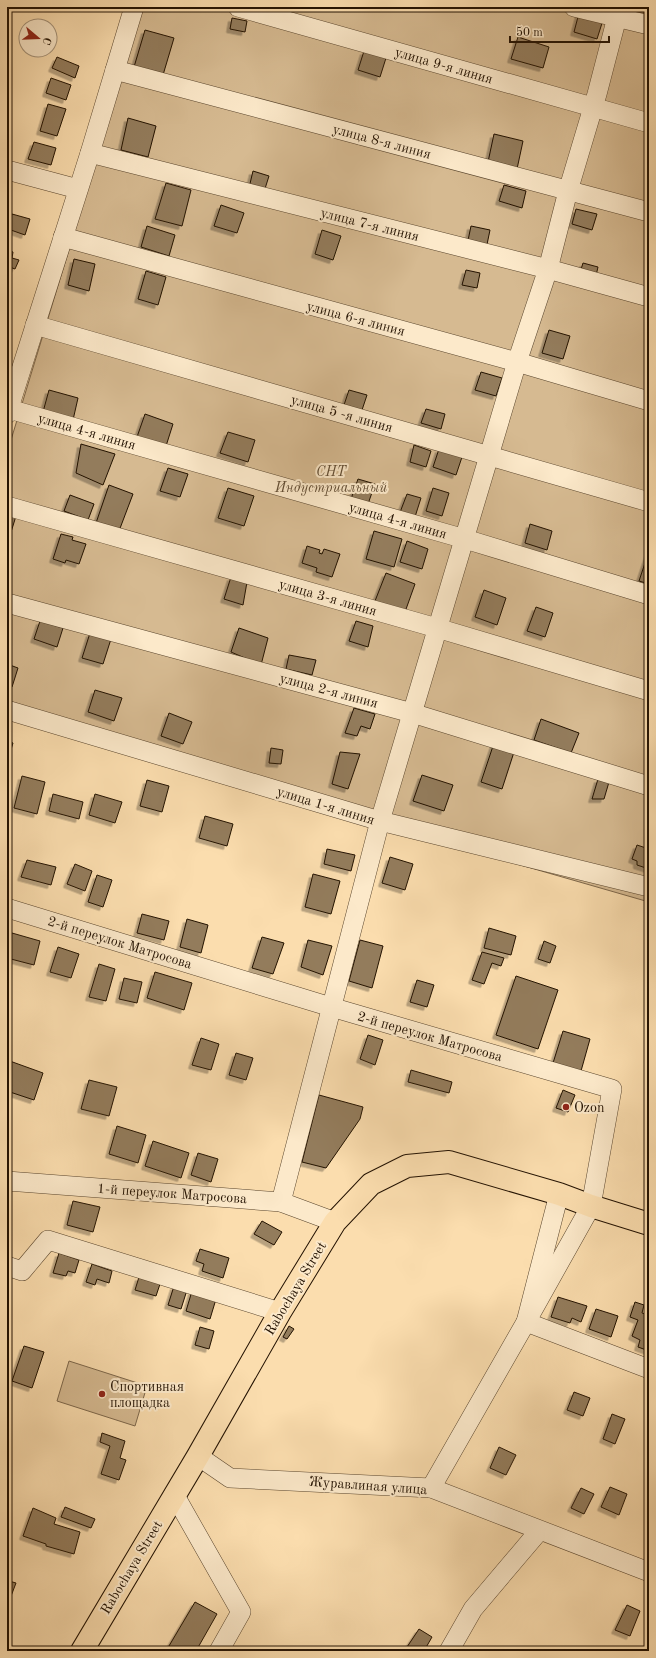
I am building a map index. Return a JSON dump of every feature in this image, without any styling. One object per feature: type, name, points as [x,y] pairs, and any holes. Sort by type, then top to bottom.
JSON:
[{"type":"main road","name":"Rabochaya Street","points":[[82,1651],[198,1456],[280,1312],[334,1222],[371,1184],[408,1166],[449,1162],[559,1194],[591,1206],[649,1224]]},
{"type":"street","points":[[8,412],[90,153],[134,7]]},
{"type":"street","name":"улица 9-я линия","points":[[238,7],[649,123]]},
{"type":"street","points":[[574,7],[615,13],[649,25]]},
{"type":"street","points":[[281,1202],[380,821],[517,362],[548,269],[568,192],[593,107],[615,13]]},
{"type":"street","name":"улица 8-я линия","points":[[115,70],[568,192],[649,212]]},
{"type":"street","name":"улица 7-я линия","points":[[90,153],[548,269],[649,297]]},
{"type":"street","points":[[7,170],[78,189]]},
{"type":"street","name":"улица 6-я линия","points":[[63,237],[517,362],[649,401]]},
{"type":"street","name":"улица 5 -я линия","points":[[35,325],[649,502]]},
{"type":"street","name":"улица 4-я линия","points":[[8,412],[465,539],[649,595]]},
{"type":"street","name":"улица 3-я линия","points":[[7,506],[437,628],[649,691]]},
{"type":"street","name":"улица 2-я линия","points":[[7,603],[412,713],[649,786]]},
{"type":"street","name":"улица 1-я линия","points":[[7,710],[380,821],[649,887]]},
{"type":"street","name":"2-й переулок Матросова","points":[[7,908],[331,1007],[612,1089],[591,1206],[526,1322]]},
{"type":"street","name":"1-й переулок Матросова","points":[[7,1181],[281,1202],[334,1222]]},
{"type":"street","points":[[431,1488],[526,1322],[559,1194]]},
{"type":"street","points":[[7,1266],[22,1271],[48,1240],[280,1312]]},
{"type":"street","points":[[526,1322],[649,1369]]},
{"type":"street","name":"Журавлиная улица","points":[[198,1456],[230,1478],[431,1488],[539,1531],[649,1572]]},
{"type":"street","points":[[174,1494],[241,1612],[218,1651]]},
{"type":"street","points":[[448,1651],[473,1609],[539,1531]]},
{"type":"green space","name":"СНТ Индустриальный","points":[[143,7],[649,7],[649,902],[7,717],[7,453]]},
{"type":"green space","name":"Спортивная площадка","points":[[69,1361],[147,1386],[135,1426],[57,1401]]},
{"type":"building","points":[[632,7],[649,7],[649,20],[630,16]]},
{"type":"building","points":[[579,13],[603,20],[597,39],[574,32]]},
{"type":"building","points":[[232,18],[247,21],[245,32],[230,29]]},
{"type":"building","points":[[145,30],[174,38],[163,75],[134,67]]},
{"type":"building","points":[[518,37],[549,47],[543,68],[511,59]]},
{"type":"building","points":[[364,51],[386,58],[380,77],[358,70]]},
{"type":"building","points":[[58,57],[79,66],[75,78],[52,68]]},
{"type":"building","points":[[51,78],[71,85],[66,100],[46,93]]},
{"type":"building","points":[[48,104],[66,109],[57,136],[40,131]]},
{"type":"building","points":[[128,118],[156,126],[148,157],[121,150]]},
{"type":"building","points":[[494,134],[523,141],[517,169],[488,162]]},
{"type":"building","points":[[34,142],[56,148],[51,165],[28,159]]},
{"type":"building","points":[[253,171],[269,176],[263,195],[248,192]]},
{"type":"building","points":[[166,183],[191,190],[182,226],[155,219]]},
{"type":"building","points":[[504,185],[526,191],[522,208],[499,201]]},
{"type":"building","points":[[221,205],[244,213],[237,233],[214,226]]},
{"type":"building","points":[[576,209],[597,214],[592,230],[572,224]]},
{"type":"building","points":[[12,214],[30,219],[25,235],[8,229]]},
{"type":"building","points":[[147,226],[175,235],[169,256],[141,247]]},
{"type":"building","points":[[471,226],[490,230],[485,254],[466,250]]},
{"type":"building","points":[[322,230],[341,236],[333,260],[315,254]]},
{"type":"building","points":[[7,250],[13,252],[12,258],[19,260],[15,269],[7,266]]},
{"type":"building","points":[[74,259],[95,264],[89,291],[68,285]]},
{"type":"building","points":[[583,263],[598,267],[594,284],[578,279]]},
{"type":"building","points":[[466,270],[480,273],[477,288],[462,285]]},
{"type":"building","points":[[146,271],[166,277],[158,305],[138,299]]},
{"type":"building","points":[[549,330],[570,336],[563,359],[542,353]]},
{"type":"building","points":[[481,372],[502,378],[496,396],[475,390]]},
{"type":"building","points":[[49,390],[78,398],[73,420],[43,412]]},
{"type":"building","points":[[349,390],[367,395],[362,410],[344,405]]},
{"type":"building","points":[[426,409],[445,414],[441,429],[421,423]]},
{"type":"building","points":[[145,414],[173,424],[166,446],[137,437]]},
{"type":"building","points":[[228,432],[255,440],[248,462],[220,453]]},
{"type":"building","points":[[81,444],[115,454],[103,485],[76,473]]},
{"type":"building","points":[[414,445],[431,451],[426,467],[410,462]]},
{"type":"building","points":[[439,449],[462,457],[456,475],[433,467]]},
{"type":"building","points":[[168,468],[188,474],[180,497],[160,491]]},
{"type":"building","points":[[358,479],[375,484],[368,504],[351,499]]},
{"type":"building","points":[[109,485],[133,494],[119,531],[96,523]]},
{"type":"building","points":[[228,488],[254,496],[244,526],[218,518]]},
{"type":"building","points":[[433,488],[449,493],[442,516],[426,511]]},
{"type":"building","points":[[407,494],[421,498],[414,520],[399,515]]},
{"type":"building","points":[[70,495],[94,504],[88,520],[64,511]]},
{"type":"building","points":[[7,513],[16,516],[7,545]]},
{"type":"building","points":[[530,524],[552,531],[547,550],[525,543]]},
{"type":"building","points":[[374,531],[402,539],[394,567],[366,559]]},
{"type":"building","points":[[61,534],[73,537],[72,540],[86,544],[79,564],[66,560],[65,563],[53,559]]},
{"type":"building","points":[[407,541],[428,549],[422,569],[400,562]]},
{"type":"building","points":[[307,546],[320,550],[319,553],[322,554],[324,549],[340,554],[332,577],[316,572],[317,568],[302,563]]},
{"type":"building","points":[[649,551],[649,584],[639,581]]},
{"type":"building","points":[[386,573],[415,584],[405,612],[375,601]]},
{"type":"building","points":[[231,577],[247,582],[243,605],[224,599]]},
{"type":"building","points":[[484,590],[506,598],[497,625],[475,617]]},
{"type":"building","points":[[536,607],[553,613],[545,637],[527,631]]},
{"type":"building","points":[[40,621],[63,628],[57,647],[34,639]]},
{"type":"building","points":[[356,621],[373,626],[368,647],[349,641]]},
{"type":"building","points":[[239,628],[268,638],[261,665],[231,652]]},
{"type":"building","points":[[90,633],[111,639],[103,664],[82,658]]},
{"type":"building","points":[[289,655],[316,660],[312,675],[286,669]]},
{"type":"building","points":[[7,664],[18,668],[12,687],[7,686]]},
{"type":"building","points":[[95,690],[122,698],[114,721],[88,712]]},
{"type":"building","points":[[354,708],[375,714],[370,729],[361,726],[357,736],[345,733]]},
{"type":"building","points":[[169,713],[192,722],[183,744],[161,736]]},
{"type":"building","points":[[541,719],[579,733],[571,753],[534,740]]},
{"type":"building","points":[[7,741],[13,743],[7,763]]},
{"type":"building","points":[[494,743],[515,749],[502,789],[481,782]]},
{"type":"building","points":[[271,748],[283,750],[281,764],[269,763]]},
{"type":"building","points":[[340,752],[360,754],[348,789],[332,784]]},
{"type":"building","points":[[422,775],[453,785],[444,811],[413,801]]},
{"type":"building","points":[[22,776],[45,782],[37,814],[14,808]]},
{"type":"building","points":[[598,779],[609,782],[604,799],[592,799]]},
{"type":"building","points":[[147,780],[169,786],[162,812],[140,806]]},
{"type":"building","points":[[53,794],[83,802],[79,819],[49,811]]},
{"type":"building","points":[[95,794],[122,802],[115,823],[89,815]]},
{"type":"building","points":[[205,816],[233,824],[227,846],[199,838]]},
{"type":"building","points":[[637,845],[649,849],[649,869],[637,865],[637,861],[632,859]]},
{"type":"building","points":[[327,849],[355,855],[351,871],[324,864]]},
{"type":"building","points":[[390,857],[413,864],[405,890],[382,883]]},
{"type":"building","points":[[27,860],[56,867],[51,885],[21,877]]},
{"type":"building","points":[[75,864],[92,871],[85,891],[67,884]]},
{"type":"building","points":[[313,874],[340,881],[331,914],[305,907]]},
{"type":"building","points":[[97,875],[112,880],[103,907],[88,902]]},
{"type":"building","points":[[142,914],[169,921],[164,940],[137,933]]},
{"type":"building","points":[[187,919],[208,925],[201,953],[180,947]]},
{"type":"building","points":[[489,928],[516,936],[511,955],[484,948]]},
{"type":"building","points":[[12,933],[40,941],[34,965],[7,958],[7,950]]},
{"type":"building","points":[[262,937],[284,943],[273,974],[252,968]]},
{"type":"building","points":[[308,940],[332,946],[323,975],[301,967]]},
{"type":"building","points":[[360,940],[383,946],[372,988],[349,981]]},
{"type":"building","points":[[544,941],[556,946],[550,963],[538,959]]},
{"type":"building","points":[[58,947],[79,954],[71,978],[50,972]]},
{"type":"building","points":[[482,952],[504,958],[501,966],[492,963],[484,984],[472,980]]},
{"type":"building","points":[[99,964],[115,969],[106,1001],[89,997]]},
{"type":"building","points":[[155,972],[192,983],[184,1010],[147,998]]},
{"type":"building","points":[[516,976],[558,990],[538,1049],[496,1035]]},
{"type":"building","points":[[124,978],[142,982],[137,1003],[119,999]]},
{"type":"building","points":[[417,980],[434,985],[427,1007],[410,1002]]},
{"type":"building","points":[[563,1031],[590,1039],[581,1071],[553,1063]]},
{"type":"building","points":[[368,1035],[383,1040],[375,1065],[360,1059]]},
{"type":"building","points":[[201,1038],[219,1044],[211,1070],[192,1065]]},
{"type":"building","points":[[236,1053],[253,1058],[246,1080],[229,1075]]},
{"type":"building","points":[[7,1060],[43,1073],[34,1100],[7,1091]]},
{"type":"building","points":[[411,1070],[452,1082],[449,1093],[408,1082]]},
{"type":"building","points":[[89,1080],[117,1087],[109,1116],[81,1109]]},
{"type":"building","points":[[563,1090],[575,1095],[568,1112],[556,1108]]},
{"type":"building","points":[[319,1095],[363,1107],[360,1119],[326,1168],[302,1162]]},
{"type":"building","points":[[117,1126],[146,1135],[138,1163],[109,1154]]},
{"type":"building","points":[[153,1141],[189,1153],[181,1178],[145,1166]]},
{"type":"building","points":[[198,1153],[218,1159],[211,1182],[191,1175]]},
{"type":"building","points":[[73,1201],[100,1207],[93,1232],[67,1225]]},
{"type":"building","points":[[262,1221],[282,1232],[274,1245],[254,1234]]},
{"type":"building","points":[[200,1249],[229,1258],[223,1278],[202,1271],[204,1264],[196,1261]]},
{"type":"building","points":[[59,1253],[79,1260],[75,1273],[68,1271],[66,1276],[53,1273]]},
{"type":"building","points":[[92,1264],[112,1271],[109,1283],[97,1279],[95,1285],[86,1282]]},
{"type":"building","points":[[139,1277],[160,1284],[156,1296],[135,1290]]},
{"type":"building","points":[[174,1286],[187,1290],[181,1309],[168,1305]]},
{"type":"building","points":[[192,1291],[216,1299],[210,1319],[186,1311]]},
{"type":"building","points":[[558,1297],[587,1306],[581,1322],[572,1318],[570,1323],[551,1317]]},
{"type":"building","points":[[635,1302],[644,1305],[642,1313],[649,1315],[649,1351],[638,1347],[640,1340],[632,1336],[638,1320],[630,1317]]},
{"type":"building","points":[[596,1309],[618,1316],[611,1337],[589,1329]]},
{"type":"building","points":[[289,1326],[294,1329],[287,1339],[283,1337]]},
{"type":"building","points":[[200,1327],[214,1331],[209,1349],[195,1345]]},
{"type":"building","points":[[24,1346],[44,1352],[32,1388],[12,1381]]},
{"type":"building","points":[[574,1392],[590,1398],[583,1416],[567,1410]]},
{"type":"building","points":[[612,1414],[625,1419],[615,1444],[603,1439]]},
{"type":"building","points":[[102,1433],[125,1441],[120,1458],[126,1460],[119,1480],[101,1474],[110,1446],[100,1442]]},
{"type":"building","points":[[499,1447],[516,1455],[506,1475],[490,1468]]},
{"type":"building","points":[[610,1487],[627,1494],[619,1515],[601,1507]]},
{"type":"building","points":[[581,1488],[594,1494],[584,1514],[571,1508]]},
{"type":"building","points":[[65,1507],[95,1519],[91,1528],[61,1517]]},
{"type":"building","points":[[33,1508],[56,1518],[54,1524],[80,1532],[74,1554],[46,1546],[46,1544],[23,1536]]},
{"type":"building","points":[[7,1575],[11,1576],[9,1581],[16,1583],[8,1604]]},
{"type":"building","points":[[195,1602],[217,1614],[196,1651],[166,1651]]},
{"type":"building","points":[[627,1605],[640,1611],[630,1636],[615,1630]]},
{"type":"building","points":[[419,1629],[432,1637],[424,1651],[414,1651],[407,1647]]},
{"type":"place","name":"Ozon","points":[[566,1107]]},
{"type":"place","name":"Спортивная площадка","points":[[102,1394]]}]
